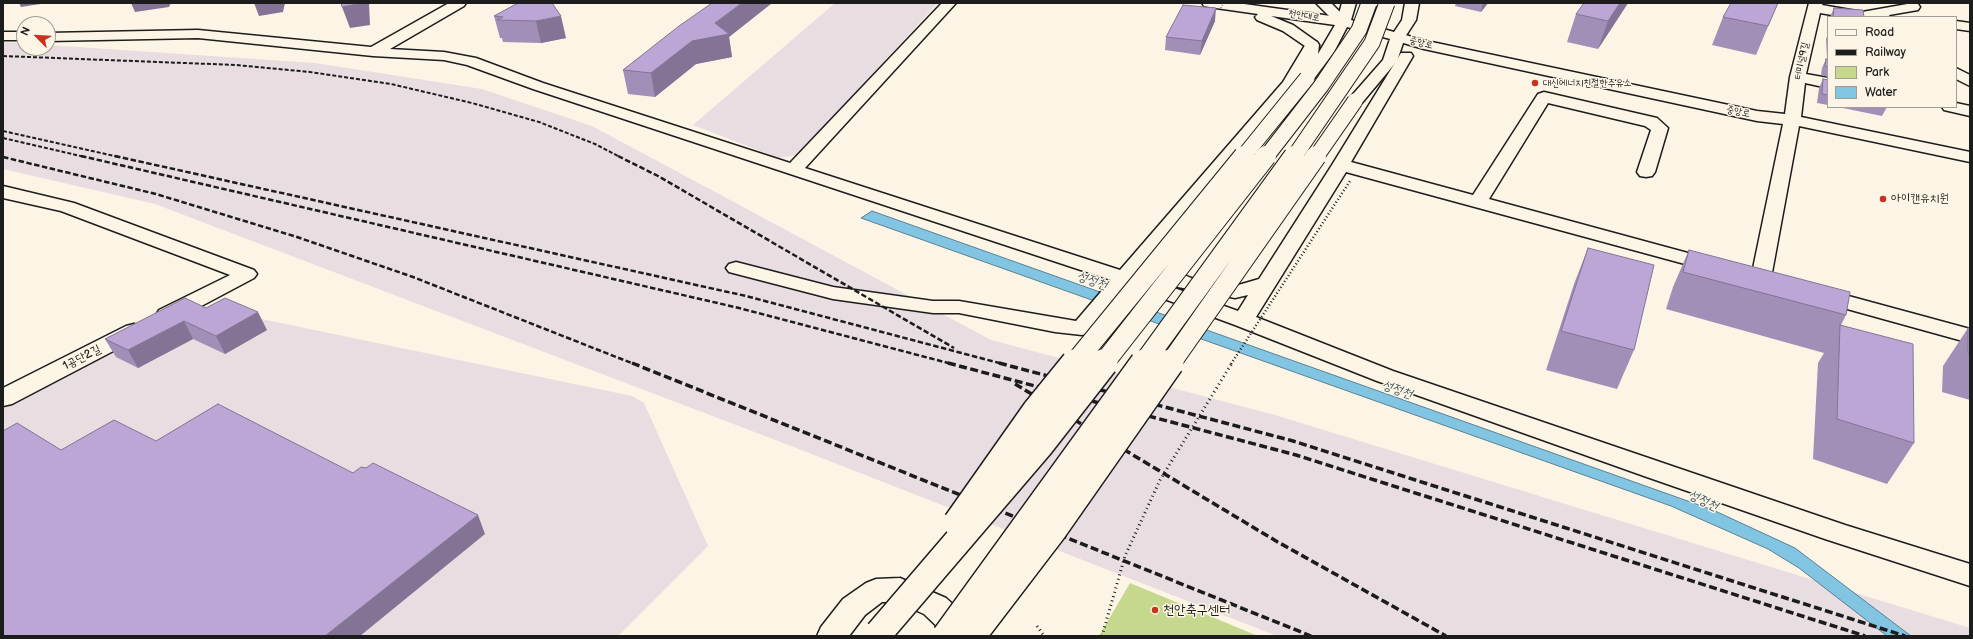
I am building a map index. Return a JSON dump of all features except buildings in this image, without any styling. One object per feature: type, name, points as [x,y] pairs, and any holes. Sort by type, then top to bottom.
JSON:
[{"type":"street","points":[[373,52],[459,3]]},
{"type":"street","points":[[794,169],[949,3]]},
{"type":"street","points":[[1254,3],[1343,22]]},
{"type":"street","points":[[1323,3],[1343,22]]},
{"type":"street","points":[[878,635],[1036,411],[1329,49],[1343,22],[1349,3]]},
{"type":"street","points":[[878,635],[1040,445],[1321,86],[1359,30],[1369,3]]},
{"type":"street","points":[[946,636],[1318,123],[1372,43],[1387,3]]},
{"type":"street","points":[[1398,58],[1398,37],[1409,20],[1412,3]]},
{"type":"street","points":[[1219,5],[1269,19],[1288,28],[1312,45]]},
{"type":"street","name":"천안대로","points":[[1219,5],[1343,22],[1398,37]]},
{"type":"street","points":[[1815,5],[1859,16]]},
{"type":"street","name":"터미널9길","points":[[1792,120],[1798,77],[1815,5]]},
{"type":"street","points":[[1870,16],[1915,9]]},
{"type":"street","points":[[1409,20],[1415,28],[1425,35],[1453,45]]},
{"type":"street","points":[[1957,25],[1970,27]]},
{"type":"street","points":[[56,37],[198,34],[373,52],[444,56],[471,60],[538,86],[794,169],[1113,292],[1244,320],[1385,376],[1623,460],[1835,532],[1970,575]]},
{"type":"street","points":[[3,36],[16,36]]},
{"type":"street","name":"중앙로","points":[[1398,37],[1426,39],[1765,109],[1792,120]]},
{"type":"street","name":"중앙로","points":[[1398,37],[1424,45],[1757,116],[1792,120],[1970,157]]},
{"type":"street","points":[[1307,78],[1312,45]]},
{"type":"street","points":[[736,268],[833,293],[933,307],[959,307],[1055,325],[1082,328],[1289,84],[1312,45]]},
{"type":"street","points":[[972,636],[1053,530],[1355,100],[1398,58],[1415,53],[1441,51],[1481,57]]},
{"type":"street","name":"중앙로","points":[[1244,320],[1267,283],[1345,173],[1398,58]]},
{"type":"street","points":[[1957,74],[1970,81]]},
{"type":"street","points":[[1798,77],[1827,83]]},
{"type":"street","points":[[1478,202],[1544,97],[1651,122],[1660,128],[1646,172]]},
{"type":"street","points":[[1955,108],[1970,111]]},
{"type":"street","points":[[1345,173],[1478,202],[1753,276],[1792,120]]},
{"type":"street","name":"1공단2길","points":[[3,192],[67,207],[247,274],[3,398]]},
{"type":"street","points":[[1149,248],[1161,272],[1185,283],[1235,292],[1267,283]]},
{"type":"street","points":[[1113,292],[1185,283]]},
{"type":"street","points":[[1798,289],[1970,336]]},
{"type":"street","points":[[832,636],[854,608],[876,591],[900,590],[935,606],[966,636]]},
{"type":"path","points":[[1102,636],[1125,556],[1160,480],[1232,363],[1345,173]]},
{"type":"path","points":[[1037,626],[1044,636]]},
{"type":"shaded area","points":[[835,3],[938,3],[798,155],[778,158],[693,125]]},
{"type":"shaded area","points":[[3,42],[16,43],[16,56],[56,56],[56,46],[315,63],[482,89],[592,126],[991,340],[1275,415],[1970,628],[1970,636],[1277,636],[786,444],[155,204],[3,169]]},
{"type":"shaded area","points":[[199,306],[632,396],[644,403],[708,546],[618,636],[3,636],[3,406]]},
{"type":"green space","name":"천안축구센터","points":[[1130,583],[1258,636],[1099,636]]},
{"type":"water","points":[[872,211],[1713,510],[1795,548],[1911,636],[1887,636],[1799,568],[1768,549],[1671,506],[861,218]]},
{"type":"railway","points":[[3,56],[236,65],[310,72],[391,84],[472,103],[539,122],[595,144],[620,157]]},
{"type":"railway","points":[[3,131],[119,157]]},
{"type":"railway","points":[[3,138],[85,157]]},
{"type":"railway","points":[[81,156],[739,308],[952,364]]},
{"type":"railway","points":[[115,156],[746,296],[1003,364]]},
{"type":"railway","points":[[3,157],[156,194],[297,237],[413,277],[634,364]]},
{"type":"railway","points":[[620,157],[658,176],[954,348]]},
{"type":"railway","points":[[632,363],[1311,636]]},
{"type":"railway","points":[[948,363],[1296,455],[1865,636]]},
{"type":"railway","points":[[999,363],[1293,441],[1905,636]]},
{"type":"railway","points":[[1015,384],[1276,541],[1446,636]]},
{"type":"place","name":"대신에너지친절한주유소","points":[[1535,83]]},
{"type":"place","name":"아이캔유치원","points":[[1883,199]]},
{"type":"place","name":"천안축구센터","points":[[1155,610]]},
{"type":"water label","name":"성정천","points":[[1092,281]]},
{"type":"water label","name":"성정천","points":[[1397,390]]},
{"type":"water label","name":"성정천","points":[[1703,501]]}]
